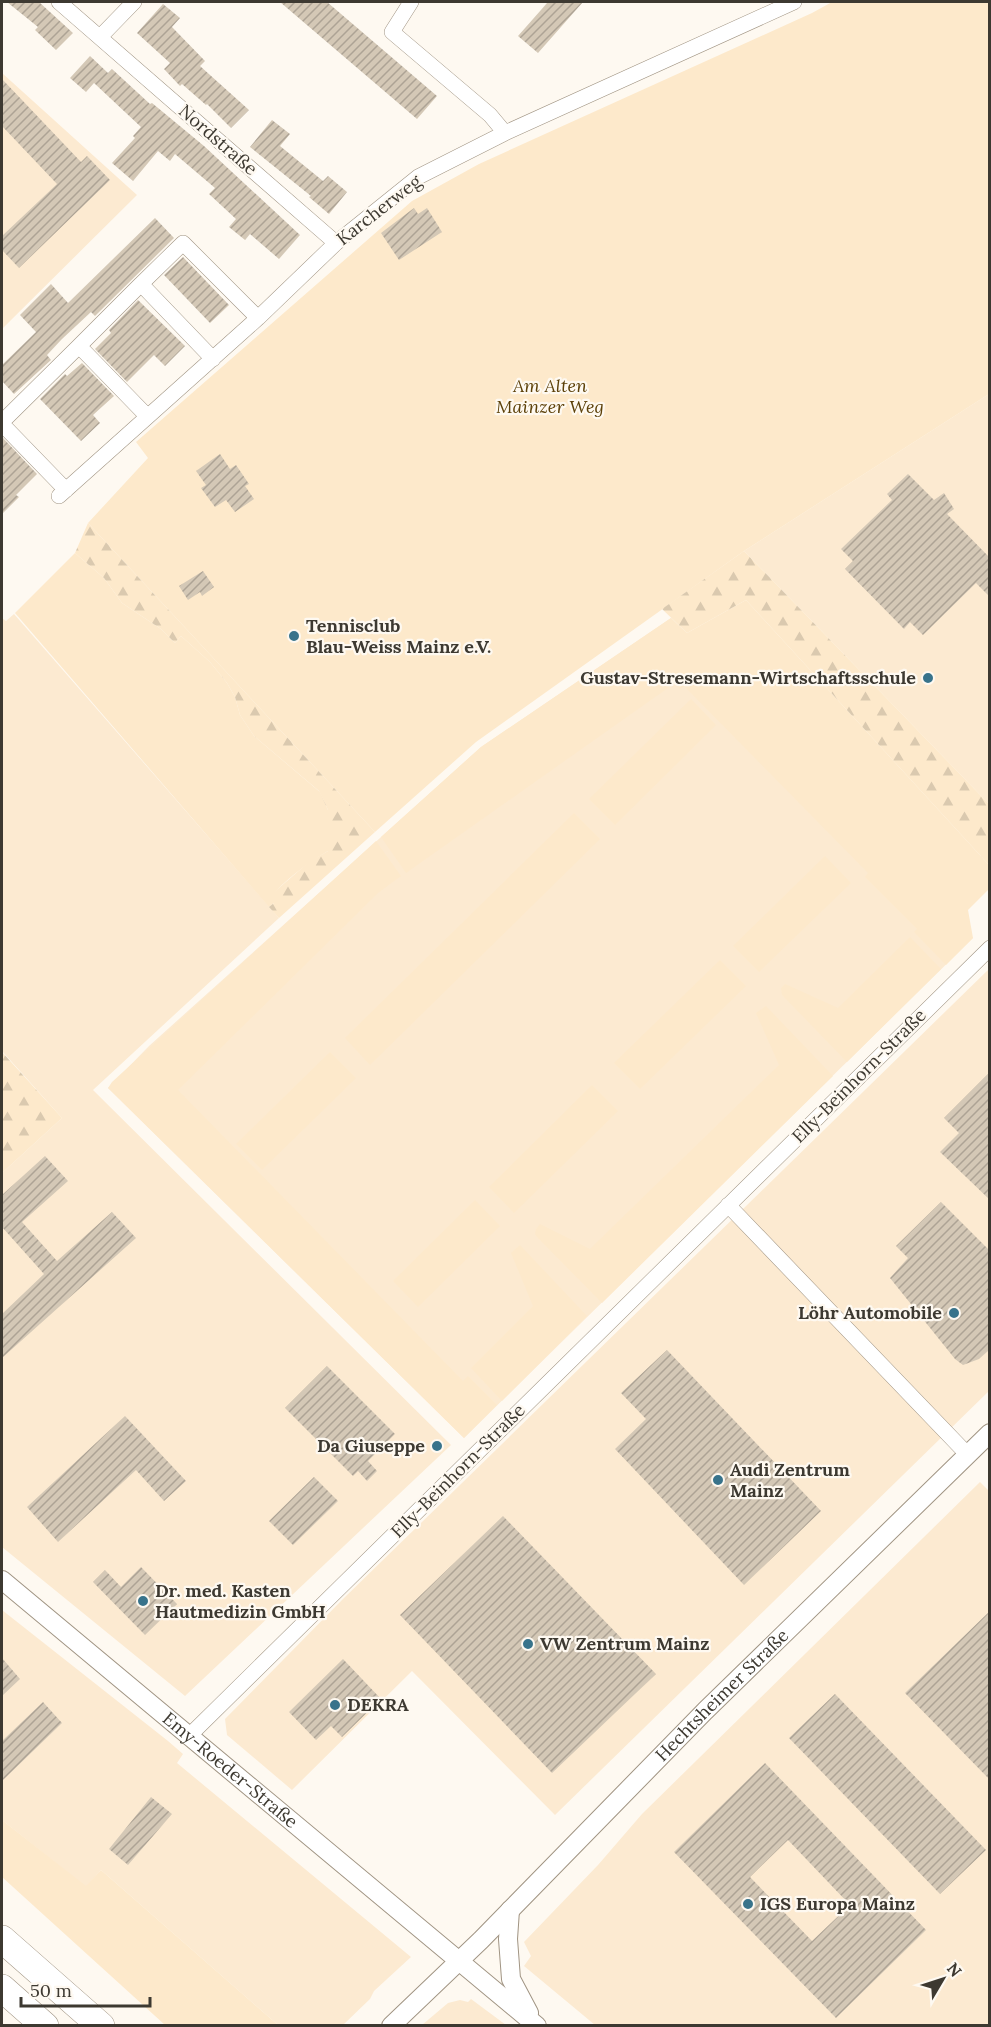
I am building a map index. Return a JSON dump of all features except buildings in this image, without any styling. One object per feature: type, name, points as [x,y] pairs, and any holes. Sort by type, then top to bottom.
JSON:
[{"type":"highway","points":[[2,1939],[101,2025]]},
{"type":"highway","points":[[2,1988],[45,2025]]},
{"type":"street","name":"Nordstraße","points":[[59,2],[336,243]]},
{"type":"street","points":[[99,37],[134,2]]},
{"type":"street","points":[[411,2],[392,32],[490,115],[505,133]]},
{"type":"street","name":"Karcherweg","points":[[2,423],[62,493],[258,318],[336,243],[418,177],[505,133],[794,2]]},
{"type":"street","points":[[2,423],[183,243],[258,318]]},
{"type":"street","points":[[141,284],[213,358]]},
{"type":"street","points":[[79,346],[147,416]]},
{"type":"street","name":"Elly-Beinhorn-Straße","points":[[188,1737],[990,948]]},
{"type":"street","points":[[728,1205],[968,1455]]},
{"type":"street","name":"Hechtsheimer Straße","points":[[391,2025],[460,1961],[705,1711],[990,1433]]},
{"type":"street","name":"Emy-Roeder-Straße","points":[[2,1580],[188,1737],[536,2024]]},
{"type":"street","points":[[510,1910],[508,1939],[511,1979],[536,2024]]},
{"type":"shaded area","points":[[2,73],[137,195],[2,329]]},
{"type":"shaded area","name":"Gustav-Stresemann-Wirtschaftsschule","points":[[989,394],[989,804],[744,551]]},
{"type":"shaded area","points":[[14,614],[279,918],[93,1090],[451,1445],[185,1696],[2,1547],[2,1173],[62,1118],[2,1051],[2,618],[6,621]]},
{"type":"shaded area","points":[[671,618],[973,938],[464,1438],[108,1088],[149,1046],[481,747]]},
{"type":"shaded area","points":[[989,969],[989,1391],[555,1815],[412,1671],[292,1790],[227,1735],[225,1719],[342,1600]]},
{"type":"shaded area","points":[[980,1482],[990,1492],[989,2025],[595,2025],[524,1966],[531,1956],[524,1942],[598,1865],[642,1814]]},
{"type":"shaded area","points":[[2,1610],[168,1741],[183,1754],[177,1763],[411,1957],[374,1991],[370,1999],[343,2025],[278,2025],[101,1870],[86,1887],[2,1820]]},
{"type":"shaded area","points":[[471,1999],[506,2025],[422,2025],[448,2003],[460,2000],[468,2002]]},
{"type":"green space","name":"Am Alten Mainzer Weg","points":[[832,2],[989,2],[989,394],[744,551],[476,742],[375,832],[88,523],[148,458],[136,442],[412,201],[479,164]]},
{"type":"green space","points":[[88,523],[375,832],[279,918],[269,907],[274,903],[273,893],[309,862],[328,851],[328,810],[319,791],[254,736],[240,715],[235,697],[227,683],[210,662],[181,636],[175,643],[161,629],[122,603],[104,578],[75,553]]},
{"type":"green space","points":[[744,551],[989,804],[989,865],[746,600],[687,633],[662,609]]},
{"type":"green space","points":[[75,553],[104,578],[122,603],[161,629],[175,643],[181,636],[210,662],[227,683],[235,697],[240,715],[254,736],[320,792],[328,810],[328,851],[280,887],[274,893],[274,903],[269,907],[15,613]]},
{"type":"green space","points":[[746,600],[989,865],[989,889],[968,910],[973,938],[946,965],[914,932],[917,929],[865,877],[868,873],[684,686],[680,689],[675,683],[406,873],[381,837],[481,747],[671,618],[687,633]]},
{"type":"green space","points":[[691,699],[716,725],[615,825],[589,799]]},
{"type":"green space","points":[[574,813],[600,839],[370,1065],[345,1038]]},
{"type":"green space","points":[[376,841],[401,876],[378,893],[178,1090],[463,1381],[468,1376],[497,1405],[464,1438],[108,1088]]},
{"type":"green space","points":[[825,856],[851,883],[759,972],[733,946]]},
{"type":"green space","points":[[910,937],[941,969],[847,1062],[782,995],[781,988],[785,984],[838,1008]]},
{"type":"green space","points":[[720,960],[746,986],[640,1089],[614,1063]]},
{"type":"green space","points":[[766,1006],[833,1076],[602,1303],[537,1237],[536,1229],[540,1224],[590,1249],[779,1065],[756,1013]]},
{"type":"green space","points":[[2,1052],[62,1118],[2,1173]]},
{"type":"green space","points":[[330,1052],[356,1078],[262,1170],[236,1144]]},
{"type":"green space","points":[[592,1085],[618,1111],[514,1213],[489,1187]]},
{"type":"green space","points":[[475,1200],[500,1226],[418,1307],[393,1281]]},
{"type":"green space","points":[[520,1245],[587,1316],[502,1401],[471,1368],[533,1306],[511,1253]]},
{"type":"green space","points":[[2,1820],[86,1886],[101,1870],[278,2025],[165,2025],[2,1877]]},
{"type":"place","name":"Tennisclub Blau-Weiss Mainz e.V.","points":[[294,636]]},
{"type":"place","name":"Gustav-Stresemann-Wirtschaftsschule","points":[[928,678]]},
{"type":"place","name":"Löhr Automobile","points":[[954,1313]]},
{"type":"place","name":"Da Giuseppe","points":[[437,1446]]},
{"type":"place","name":"Audi Zentrum Mainz","points":[[718,1480]]},
{"type":"place","name":"Dr. med. Kasten Hautmedizin GmbH","points":[[143,1601]]},
{"type":"place","name":"VW Zentrum Mainz","points":[[528,1644]]},
{"type":"place","name":"DEKRA","points":[[335,1705]]},
{"type":"place","name":"IGS Europa Mainz","points":[[748,1904]]}]
